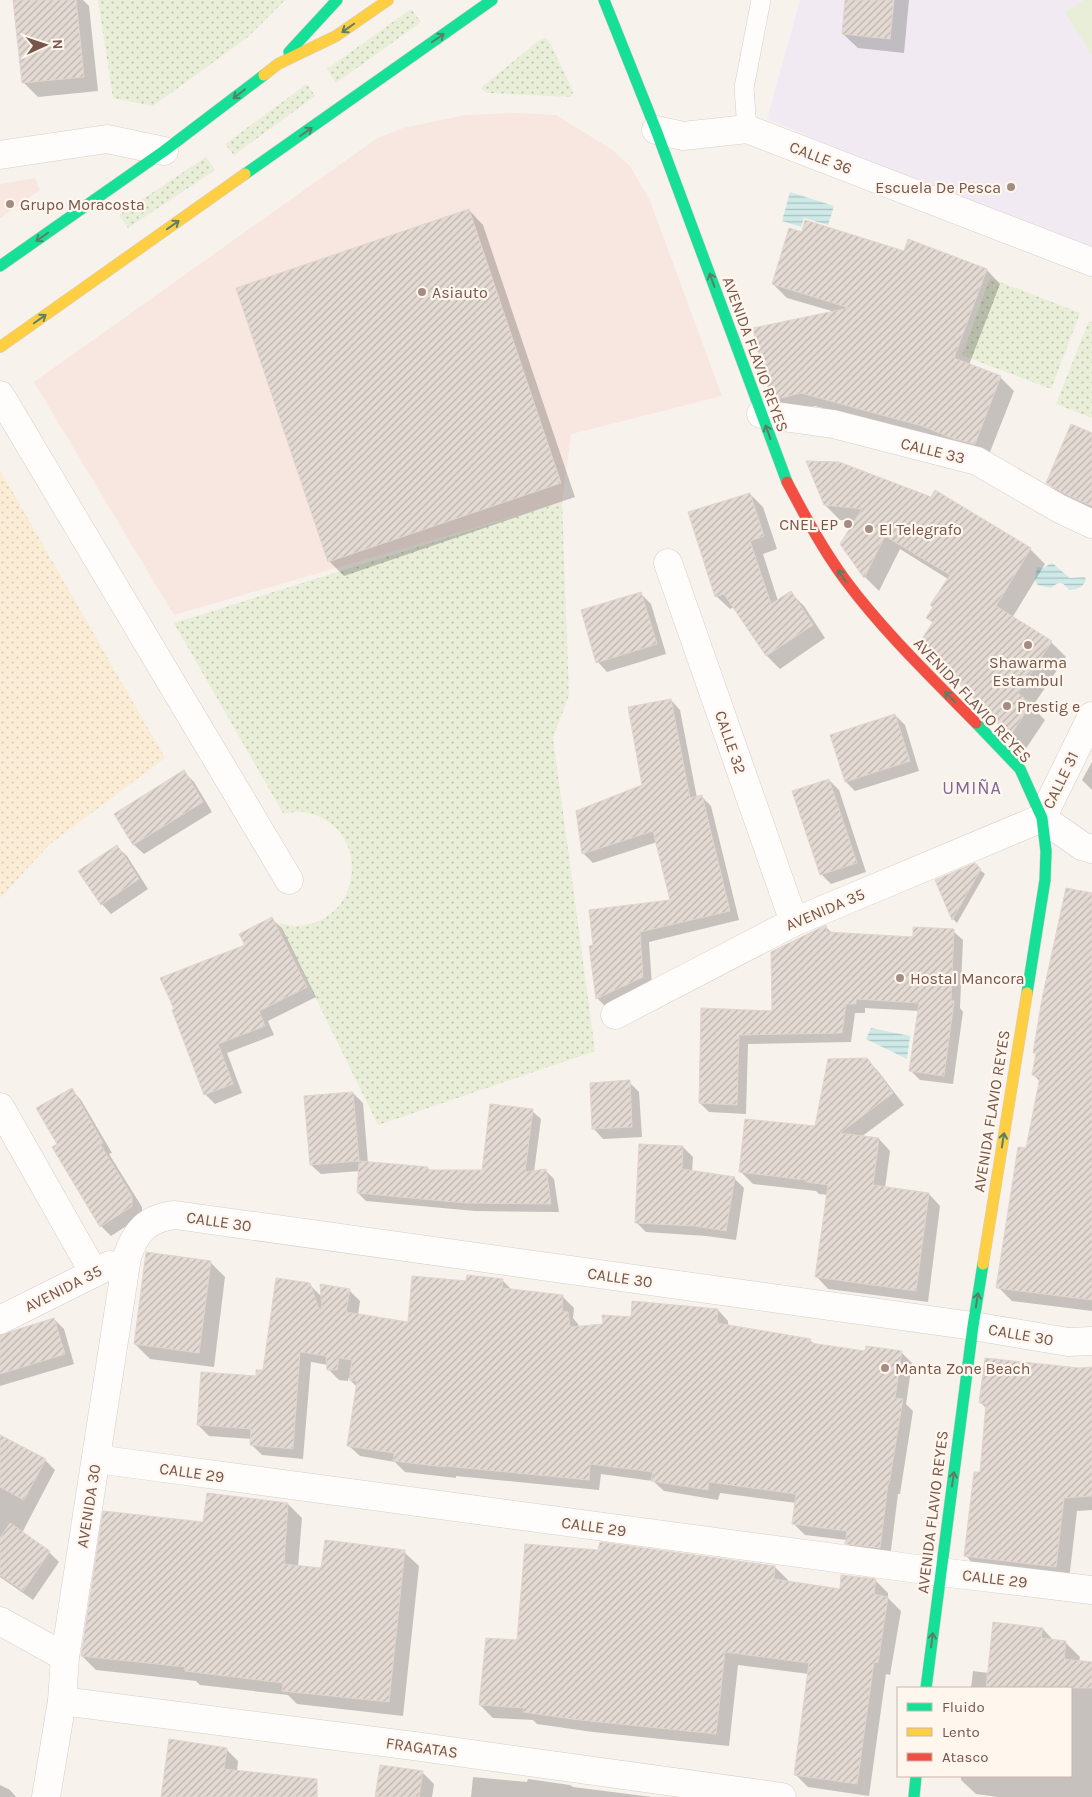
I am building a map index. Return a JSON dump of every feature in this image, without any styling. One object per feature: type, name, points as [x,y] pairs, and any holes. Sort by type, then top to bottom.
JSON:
[{"type":"main road","points":[[0,266],[164,151],[278,64],[337,0]]},
{"type":"main road","points":[[278,64],[336,36],[388,0]]},
{"type":"main road","points":[[0,347],[492,0]]},
{"type":"main road","name":"AVENIDA FLAVIO REYES","points":[[604,0],[656,130],[786,481],[815,534],[846,581],[888,632],[1020,769],[1042,818],[1046,851],[1045,880],[973,1326],[926,1687]]},
{"type":"main road","points":[[914,1797],[916,1777]]},
{"type":"street","name":"CALLE 36","points":[[656,130],[683,136],[747,129],[1092,262]]},
{"type":"street","points":[[0,155],[106,139],[164,151]]},
{"type":"street","points":[[0,395],[289,880]]},
{"type":"street","name":"CALLE 33","points":[[761,414],[833,424],[977,462],[1060,509],[1092,524]]},
{"type":"street","name":"CALLE 32","points":[[668,563],[794,922]]},
{"type":"street","name":"CALLE 31","points":[[1042,818],[1092,716]]},
{"type":"street","points":[[1042,818],[1082,846],[1092,849]]},
{"type":"street","name":"AVENIDA 35","points":[[615,1015],[794,922],[1042,818]]},
{"type":"street","points":[[0,1107],[94,1273]]},
{"type":"street","name":"CALLE 30","points":[[150,1223],[157,1219],[175,1215],[973,1326],[1068,1342],[1092,1341]]},
{"type":"street","name":"AVENIDA 30","points":[[46,1797],[62,1701],[65,1657],[127,1257],[136,1234],[150,1223]]},
{"type":"street","name":"AVENIDA 35","points":[[0,1320],[127,1257]]},
{"type":"street","name":"CALLE 29","points":[[96,1459],[940,1572],[1092,1590]]},
{"type":"street","points":[[0,1621],[65,1657]]},
{"type":"street","name":"FRAGATAS","points":[[62,1701],[414,1746],[782,1797]]},
{"type":"lane","points":[[747,129],[744,88],[761,0]]},
{"type":"shaded area","name":"Escuela De Pesca","points":[[800,0],[1092,0],[1092,255],[767,119]]},
{"type":"shaded area","name":"Asiauto","points":[[517,113],[556,115],[611,149],[630,166],[650,201],[722,396],[571,434],[562,502],[174,615],[34,382],[376,139],[403,128],[465,115]]},
{"type":"shaded area","name":"Grupo Moracosta","points":[[35,178],[40,190],[0,218],[0,184]]},
{"type":"green space","points":[[98,0],[285,0],[248,37],[153,106],[113,98]]},
{"type":"green space","points":[[1084,0],[1092,0],[1092,55],[1065,12]]},
{"type":"green space","points":[[411,9],[421,22],[336,83],[327,69]]},
{"type":"green space","points":[[546,38],[571,87],[573,93],[570,97],[487,93],[481,88],[538,41]]},
{"type":"green space","points":[[307,84],[315,96],[234,155],[225,144]]},
{"type":"green space","points":[[206,157],[215,170],[128,228],[119,215]]},
{"type":"green space","points":[[990,278],[1080,313],[1051,389],[962,355]]},
{"type":"green space","points":[[1089,321],[1092,322],[1092,418],[1056,404]]},
{"type":"green space","points":[[562,502],[569,695],[553,738],[595,1051],[378,1125],[279,923],[298,926],[321,920],[337,907],[348,890],[352,871],[349,851],[341,833],[325,820],[303,812],[283,813],[174,623]]},
{"type":"sand","points":[[0,470],[165,758],[49,845],[0,898]]},
{"type":"water","points":[[790,192],[834,206],[828,225],[804,218],[801,227],[782,221]]},
{"type":"water","points":[[1052,563],[1070,578],[1085,577],[1086,580],[1083,585],[1069,590],[1061,583],[1051,588],[1038,585],[1035,581],[1037,567],[1043,568]]},
{"type":"water","points":[[871,1028],[910,1036],[907,1059],[866,1039]]},
{"type":"building","points":[[13,0],[76,0],[84,77],[22,83]]},
{"type":"building","points":[[845,0],[894,0],[890,39],[842,34]]},
{"type":"building","points":[[469,209],[561,483],[328,562],[236,288]]},
{"type":"building","points":[[805,220],[904,251],[908,239],[987,269],[954,358],[1001,376],[975,444],[954,439],[922,426],[801,393],[773,400],[762,371],[753,328],[849,308],[772,284],[789,228],[802,232]]},
{"type":"building","points":[[1071,424],[1092,433],[1092,506],[1046,483]]},
{"type":"building","points":[[806,461],[839,462],[931,497],[935,490],[1031,548],[996,606],[1052,641],[1018,693],[1031,704],[1010,736],[946,670],[949,665],[927,650],[920,642],[933,622],[926,618],[933,607],[930,605],[950,575],[885,536],[864,578],[840,544],[862,509],[824,505]]},
{"type":"building","points":[[750,493],[764,536],[750,541],[771,604],[791,591],[813,625],[766,656],[724,594],[715,597],[688,512]]},
{"type":"building","points":[[641,592],[657,644],[596,663],[581,610]]},
{"type":"building","points":[[671,699],[690,798],[702,795],[730,911],[640,932],[643,977],[596,999],[589,946],[593,945],[589,910],[670,900],[653,831],[582,854],[576,811],[642,785],[628,707]]},
{"type":"building","points":[[895,714],[910,761],[845,782],[830,735]]},
{"type":"building","points":[[184,770],[203,802],[133,845],[114,814]]},
{"type":"building","points":[[829,779],[857,863],[820,875],[792,791]]},
{"type":"building","points":[[117,845],[139,879],[101,905],[78,871]]},
{"type":"building","points":[[975,863],[981,869],[952,920],[935,880]]},
{"type":"building","points":[[1066,888],[1092,893],[1092,1300],[996,1288],[1018,1147],[1026,1148],[1040,1077],[1032,1075],[1036,1053],[1033,1053],[1042,999]]},
{"type":"building","points":[[272,917],[307,987],[259,1011],[265,1026],[218,1044],[233,1084],[204,1095],[172,1010],[174,1009],[160,978],[245,945],[239,934]]},
{"type":"building","points":[[826,925],[827,932],[913,937],[913,927],[954,929],[951,1001],[954,1001],[944,1076],[909,1071],[919,1003],[856,999],[856,1004],[846,1004],[842,1033],[739,1035],[737,1105],[699,1103],[701,1008],[772,1011],[771,952]]},
{"type":"building","points":[[867,1058],[893,1093],[840,1133],[879,1138],[873,1185],[929,1193],[916,1291],[815,1277],[828,1185],[806,1182],[806,1180],[739,1172],[745,1119],[815,1126],[828,1059]]},
{"type":"building","points":[[630,1080],[632,1127],[592,1129],[590,1083]]},
{"type":"building","points":[[72,1088],[103,1143],[100,1144],[132,1196],[132,1206],[100,1227],[52,1147],[57,1144],[36,1108]]},
{"type":"building","points":[[353,1092],[359,1161],[310,1165],[304,1096]]},
{"type":"building","points":[[490,1104],[533,1109],[525,1172],[546,1169],[551,1204],[466,1203],[357,1193],[359,1161],[428,1167],[428,1170],[482,1170]]},
{"type":"building","points":[[639,1144],[683,1146],[682,1169],[735,1177],[726,1231],[695,1226],[635,1223]]},
{"type":"building","points":[[146,1252],[211,1261],[199,1353],[134,1344]]},
{"type":"building","points":[[467,1275],[503,1279],[502,1288],[563,1295],[562,1311],[568,1312],[570,1327],[603,1324],[602,1315],[631,1317],[632,1301],[718,1309],[717,1323],[811,1339],[810,1343],[865,1351],[866,1346],[902,1351],[895,1398],[903,1399],[888,1484],[880,1548],[845,1544],[847,1531],[792,1524],[796,1494],[709,1482],[708,1490],[651,1481],[653,1472],[590,1464],[589,1480],[445,1467],[393,1461],[394,1453],[347,1446],[357,1381],[349,1380],[352,1360],[339,1358],[337,1370],[327,1370],[326,1356],[300,1352],[293,1449],[250,1445],[251,1429],[197,1425],[201,1372],[256,1376],[256,1370],[263,1370],[276,1278],[310,1283],[319,1309],[322,1309],[320,1284],[350,1289],[346,1312],[408,1322],[412,1276],[466,1281]]},
{"type":"building","points":[[54,1318],[65,1354],[0,1374],[0,1335]]},
{"type":"building","points":[[985,1358],[1079,1368],[1092,1367],[1092,1496],[1064,1498],[1056,1567],[964,1556],[974,1472],[980,1472],[986,1404],[979,1403]]},
{"type":"building","points":[[0,1435],[46,1459],[24,1500],[0,1487]]},
{"type":"building","points":[[207,1493],[288,1503],[284,1564],[321,1568],[325,1540],[405,1550],[389,1702],[282,1691],[283,1683],[185,1671],[185,1667],[81,1656],[103,1511],[203,1522]]},
{"type":"building","points":[[10,1523],[50,1551],[23,1591],[0,1575],[0,1538]]},
{"type":"building","points":[[600,1542],[775,1566],[774,1579],[840,1589],[841,1575],[876,1579],[874,1594],[888,1597],[878,1663],[874,1662],[857,1784],[794,1775],[809,1663],[725,1652],[716,1734],[580,1720],[523,1712],[524,1708],[479,1705],[486,1638],[517,1640],[525,1544],[598,1550]]},
{"type":"building","points":[[993,1622],[1043,1628],[1041,1638],[1066,1641],[1064,1659],[1092,1662],[1092,1688],[986,1687]]},
{"type":"building","points":[[169,1739],[227,1748],[224,1769],[317,1779],[317,1797],[161,1797]]},
{"type":"building","points":[[380,1765],[423,1771],[419,1797],[375,1797]]},
{"type":"traffic: fast","points":[[289,52],[337,0]]},
{"type":"traffic: fast","points":[[245,174],[492,0]]},
{"type":"traffic: fast","points":[[604,0],[656,130],[787,482]]},
{"type":"traffic: fast","points":[[0,266],[164,151],[264,75]]},
{"type":"traffic: fast","points":[[976,723],[1020,769],[1042,818],[1046,851],[1045,880],[1027,993]]},
{"type":"traffic: fast","points":[[926,1687],[973,1326],[983,1264]]},
{"type":"traffic: fast","points":[[914,1797],[916,1777]]},
{"type":"traffic: slow","points":[[264,75],[278,64],[336,36],[388,0]]},
{"type":"traffic: slow","points":[[0,347],[245,174]]},
{"type":"traffic: slow","points":[[983,1264],[1027,993]]},
{"type":"traffic: jam","points":[[787,482],[822,545],[861,600],[908,654],[976,723]]},
{"type":"place","name":"Escuela De Pesca","points":[[1011,187]]},
{"type":"place","name":"Grupo Moracosta","points":[[10,204]]},
{"type":"place","name":"Asiauto","points":[[422,292]]},
{"type":"place","name":"CNEL EP","points":[[848,524]]},
{"type":"place","name":"El Telegrafo","points":[[869,529]]},
{"type":"place","name":"Shawarma Estambul","points":[[1028,645]]},
{"type":"place","name":"Prestig e","points":[[1007,706]]},
{"type":"place","name":"Hostal Mancora","points":[[900,978]]},
{"type":"place","name":"Manta Zone Beach","points":[[885,1368]]},
{"type":"district","name":"UMIÑA","points":[[972,788]]}]
